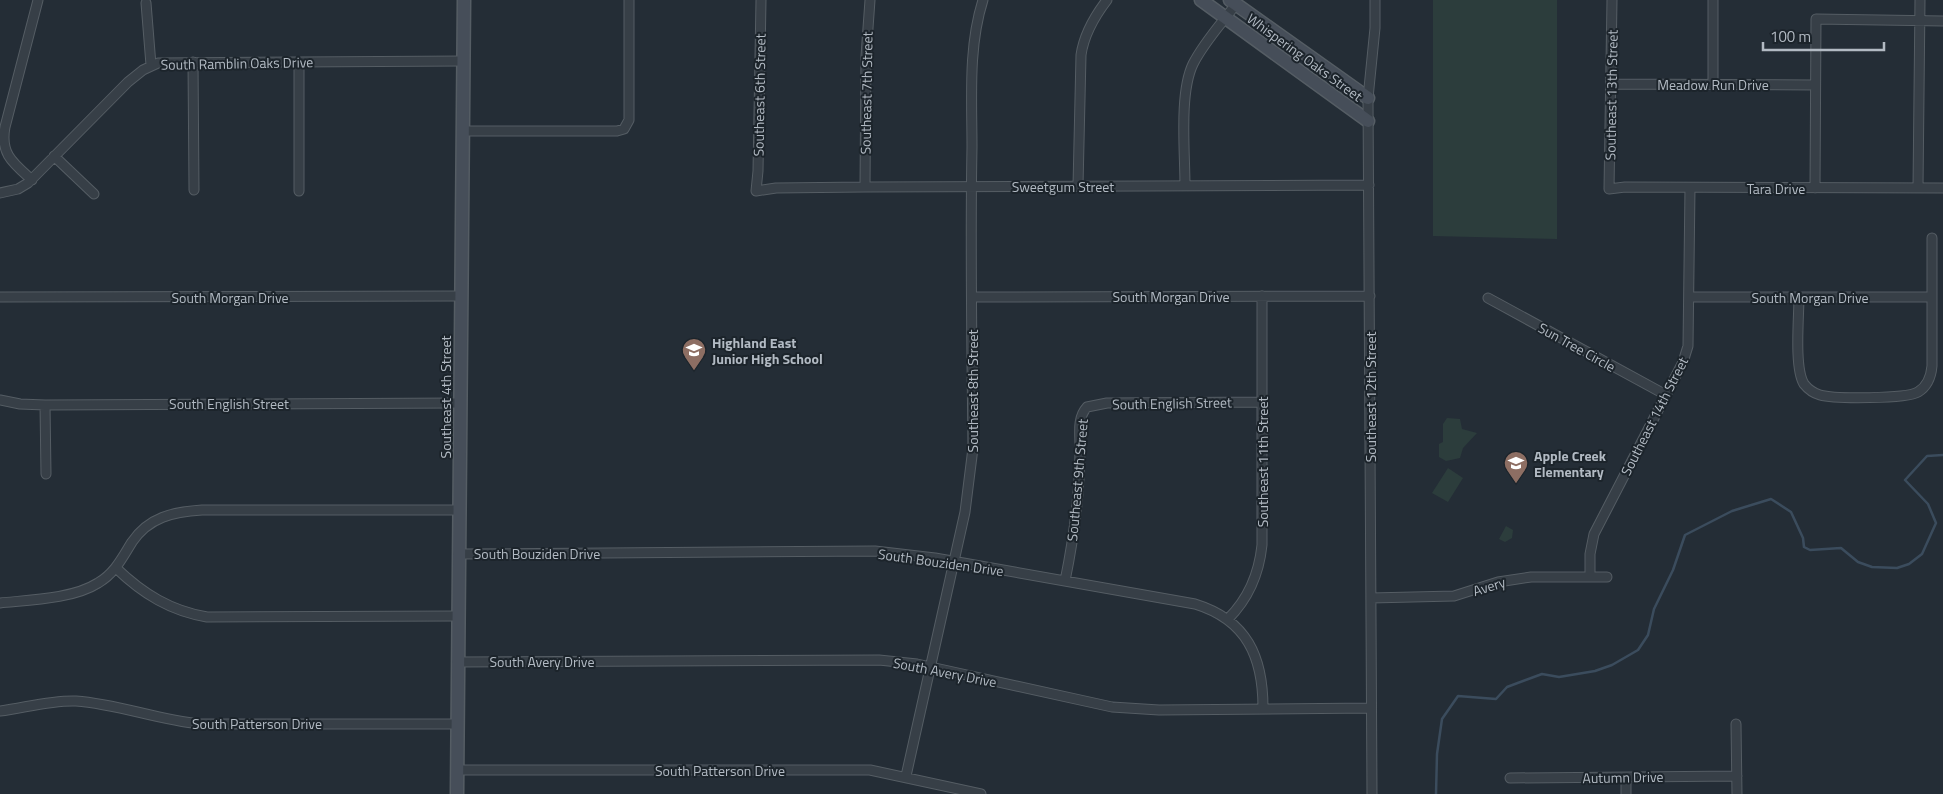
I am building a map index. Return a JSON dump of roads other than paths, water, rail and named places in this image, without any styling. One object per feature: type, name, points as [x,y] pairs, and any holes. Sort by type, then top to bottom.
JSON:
[{"type":"main road","name":"Southeast 4th Street","points":[[457,794],[464,0]]},
{"type":"main road","name":"Whispering Oaks Street","points":[[1201,0],[1368,121]]},
{"type":"main road","name":"Whispering Oaks Street","points":[[1233,2],[1368,98]]},
{"type":"street","points":[[32,180],[11,160],[6,153],[3,140],[38,0]]},
{"type":"street","points":[[463,131],[617,131],[627,126],[629,120],[629,0]]},
{"type":"street","name":"Southeast 6th Street","points":[[756,191],[761,0]]},
{"type":"street","name":"Southeast 7th Street","points":[[865,186],[866,49],[870,0]]},
{"type":"street","name":"Southeast 8th Street","points":[[906,776],[969,491],[973,448],[971,187],[974,45],[975,30],[983,0]]},
{"type":"street","points":[[1078,186],[1080,55],[1090,25],[1107,0]]},
{"type":"street","name":"Southeast 12th Street","points":[[1372,794],[1368,98],[1375,0]]},
{"type":"street","name":"Southeast 13th Street","points":[[1609,189],[1612,0]]},
{"type":"street","points":[[1713,0],[1713,84]]},
{"type":"street","points":[[1918,188],[1920,0]]},
{"type":"street","points":[[1185,186],[1185,100],[1187,82],[1194,62],[1226,18],[1233,2]]},
{"type":"street","points":[[146,3],[151,66]]},
{"type":"street","points":[[1815,188],[1816,20],[1943,21]]},
{"type":"street","name":"South Ramblin Oaks Drive","points":[[0,193],[18,189],[32,180],[128,82],[151,66],[167,62],[463,60]]},
{"type":"street","points":[[194,62],[194,190]]},
{"type":"street","points":[[299,62],[299,191]]},
{"type":"street","name":"Meadow Run Drive","points":[[1611,84],[1815,85]]},
{"type":"street","points":[[54,156],[94,194]]},
{"type":"street","name":"Sweetgum Street","points":[[756,191],[776,188],[865,186],[1369,185]]},
{"type":"street","name":"Tara Drive","points":[[1609,189],[1625,187],[1943,188]]},
{"type":"street","name":"Southeast 14th Street","points":[[1590,577],[1590,554],[1594,534],[1683,362],[1688,346],[1690,188]]},
{"type":"street","points":[[1799,297],[1799,370],[1808,388],[1820,395],[1833,396],[1905,396],[1917,393],[1930,380],[1932,366],[1932,238]]},
{"type":"street","name":"South Morgan Drive","points":[[0,297],[460,296]]},
{"type":"street","name":"Southeast 11th Street","points":[[1228,619],[1249,591],[1260,561],[1262,535],[1262,296]]},
{"type":"street","name":"South Morgan Drive","points":[[972,297],[1370,296]]},
{"type":"street","name":"South Morgan Drive","points":[[1689,297],[1932,297]]},
{"type":"street","name":"Sun Tree Circle","points":[[1488,298],[1666,396]]},
{"type":"street","name":"South English Street","points":[[0,400],[20,404],[46,405],[459,403]]},
{"type":"street","name":"South English Street","points":[[1085,410],[1092,405],[1107,403],[1262,402]]},
{"type":"street","points":[[46,405],[46,474]]},
{"type":"street","name":"Southeast 9th Street","points":[[1065,581],[1078,500],[1080,473],[1079,423],[1085,410]]},
{"type":"street","points":[[0,603],[53,596],[84,590],[96,585],[116,568],[132,542],[145,527],[160,517],[185,511],[459,510]]},
{"type":"street","name":"South Bouziden Drive","points":[[458,554],[875,552],[913,555],[1196,604],[1228,619],[1244,637],[1256,656],[1263,689],[1263,708]]},
{"type":"street","points":[[116,568],[137,587],[160,602],[182,611],[207,617],[458,616]]},
{"type":"street","name":"Avery","points":[[1371,598],[1454,596],[1513,579],[1607,577]]},
{"type":"street","name":"South Avery Drive","points":[[457,662],[879,660],[930,667],[1112,707],[1159,710],[1371,708]]},
{"type":"street","name":"South Patterson Drive","points":[[0,711],[73,701],[98,704],[200,724],[457,724]]},
{"type":"street","points":[[1736,724],[1737,794]]},
{"type":"street","name":"South Patterson Drive","points":[[457,770],[870,770],[906,776],[981,794]]},
{"type":"street","name":"Autumn Drive","points":[[1510,778],[1737,776]]},
{"type":"street","points":[[1626,778],[1626,794]]},
{"type":"street","points":[[930,794],[933,784]]},
{"type":"waterway","points":[[1436,794],[1437,754],[1442,719],[1458,696],[1496,699],[1507,687],[1542,674],[1559,677],[1595,671],[1612,665],[1638,650],[1648,635],[1654,609],[1673,570],[1685,535],[1732,511],[1771,499],[1791,512],[1803,538],[1804,547],[1810,550],[1841,548],[1858,562],[1872,567],[1897,568],[1909,564],[1922,554],[1936,523],[1928,504],[1905,480],[1927,456],[1943,455]]},
{"type":"place","name":"Highland East Junior High School","points":[[694,371]]},
{"type":"place","name":"Apple Creek Elementary","points":[[1516,484]]}]
